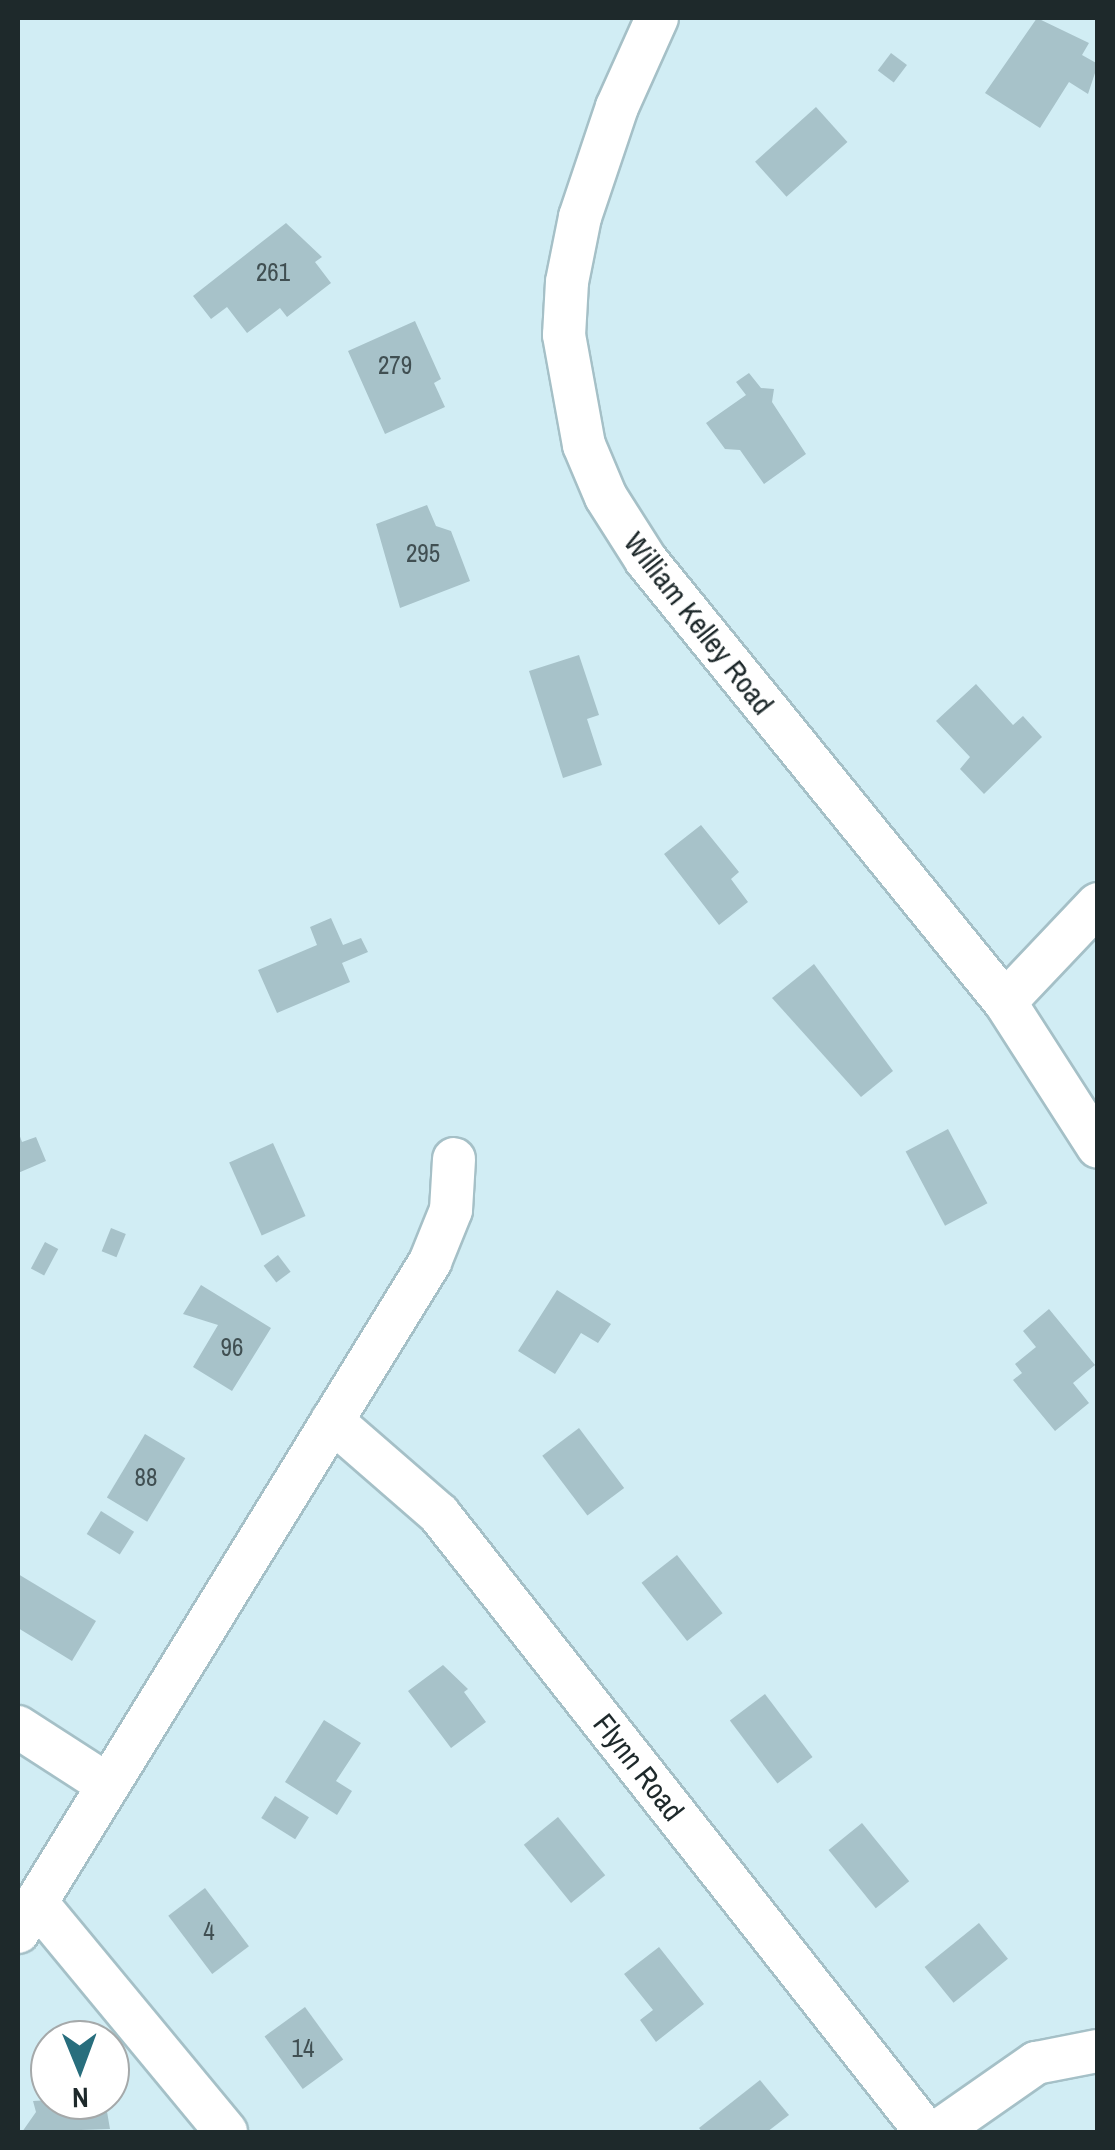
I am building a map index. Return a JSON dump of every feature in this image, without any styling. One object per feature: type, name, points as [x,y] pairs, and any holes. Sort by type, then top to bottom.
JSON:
[{"type":"street","name":"William Kelley Road","points":[[657,18],[610,125],[567,282],[564,335],[584,445],[606,497],[646,560],[1005,1002],[1098,1147]]},
{"type":"street","points":[[1005,1002],[1098,904]]},
{"type":"street","points":[[226,2132],[27,1917],[430,1262],[452,1210],[454,1159]]},
{"type":"street","name":"Flynn Road","points":[[332,1421],[439,1514],[926,2132]]},
{"type":"street","points":[[18,1727],[108,1785]]},
{"type":"street","points":[[937,2132],[1036,2063],[1098,2051]]},
{"type":"building","points":[[1037,18],[1089,43],[1082,55],[1098,64],[1088,94],[1069,82],[1040,128],[985,93]]},
{"type":"building","points":[[891,53],[907,65],[894,83],[878,71]]},
{"type":"building","points":[[816,107],[847,142],[787,197],[755,162]]},
{"type":"building","points":[[286,223],[322,257],[315,262],[331,283],[287,317],[280,308],[247,333],[227,307],[211,319],[193,296]]},
{"type":"building","points":[[415,321],[441,379],[434,383],[445,407],[385,434],[348,351]]},
{"type":"building","points":[[749,373],[761,388],[774,389],[772,402],[806,454],[764,484],[740,450],[725,449],[706,423],[746,395],[736,382]]},
{"type":"building","points":[[427,505],[436,526],[451,531],[470,581],[400,608],[376,524]]},
{"type":"building","points":[[579,655],[599,715],[587,719],[602,765],[563,778],[529,671]]},
{"type":"building","points":[[976,684],[1013,725],[1023,716],[1042,737],[984,794],[960,769],[970,757],[936,721]]},
{"type":"building","points":[[701,825],[739,872],[731,879],[748,902],[719,925],[664,854]]},
{"type":"building","points":[[331,918],[343,945],[361,938],[368,952],[342,963],[350,982],[277,1013],[258,970],[317,945],[310,927]]},
{"type":"building","points":[[814,964],[893,1071],[861,1097],[772,998]]},
{"type":"building","points":[[948,1129],[987,1203],[945,1226],[906,1152]]},
{"type":"building","points":[[18,1131],[22,1142],[36,1137],[46,1161],[18,1173]]},
{"type":"building","points":[[273,1143],[306,1216],[262,1236],[229,1163]]},
{"type":"building","points":[[111,1228],[126,1234],[116,1257],[102,1251]]},
{"type":"building","points":[[45,1242],[58,1249],[44,1276],[31,1268]]},
{"type":"building","points":[[278,1255],[291,1272],[276,1283],[264,1266]]},
{"type":"building","points":[[201,1285],[271,1328],[232,1391],[193,1367],[218,1325],[183,1314]]},
{"type":"building","points":[[557,1290],[611,1324],[598,1343],[581,1333],[555,1374],[518,1351]]},
{"type":"building","points":[[1049,1309],[1095,1365],[1073,1383],[1089,1403],[1055,1431],[1013,1380],[1022,1373],[1015,1364],[1036,1347],[1023,1331]]},
{"type":"building","points":[[579,1428],[624,1488],[587,1516],[542,1456]]},
{"type":"building","points":[[145,1434],[185,1458],[147,1522],[107,1497]]},
{"type":"building","points":[[101,1511],[134,1532],[120,1555],[87,1534]]},
{"type":"building","points":[[677,1555],[723,1613],[687,1641],[642,1583]]},
{"type":"building","points":[[18,1574],[96,1621],[72,1661],[18,1628]]},
{"type":"building","points":[[443,1665],[468,1689],[464,1692],[486,1722],[451,1748],[408,1691]]},
{"type":"building","points":[[765,1694],[813,1757],[777,1784],[730,1720]]},
{"type":"building","points":[[324,1720],[361,1743],[336,1781],[352,1791],[337,1815],[285,1782]]},
{"type":"building","points":[[275,1796],[309,1817],[295,1839],[261,1818]]},
{"type":"building","points":[[558,1817],[605,1875],[571,1903],[524,1845]]},
{"type":"building","points":[[862,1823],[909,1881],[876,1908],[829,1850]]},
{"type":"building","points":[[205,1888],[249,1946],[212,1974],[168,1916]]},
{"type":"building","points":[[979,1923],[1008,1959],[954,2003],[925,1967]]},
{"type":"building","points":[[659,1947],[704,2004],[656,2042],[640,2020],[653,2010],[624,1974]]},
{"type":"building","points":[[305,2007],[343,2060],[303,2089],[265,2036]]},
{"type":"building","points":[[760,2080],[789,2115],[767,2132],[702,2132],[699,2128]]},
{"type":"building","points":[[30,2120],[108,2120],[110,2129],[22,2132]]}]
